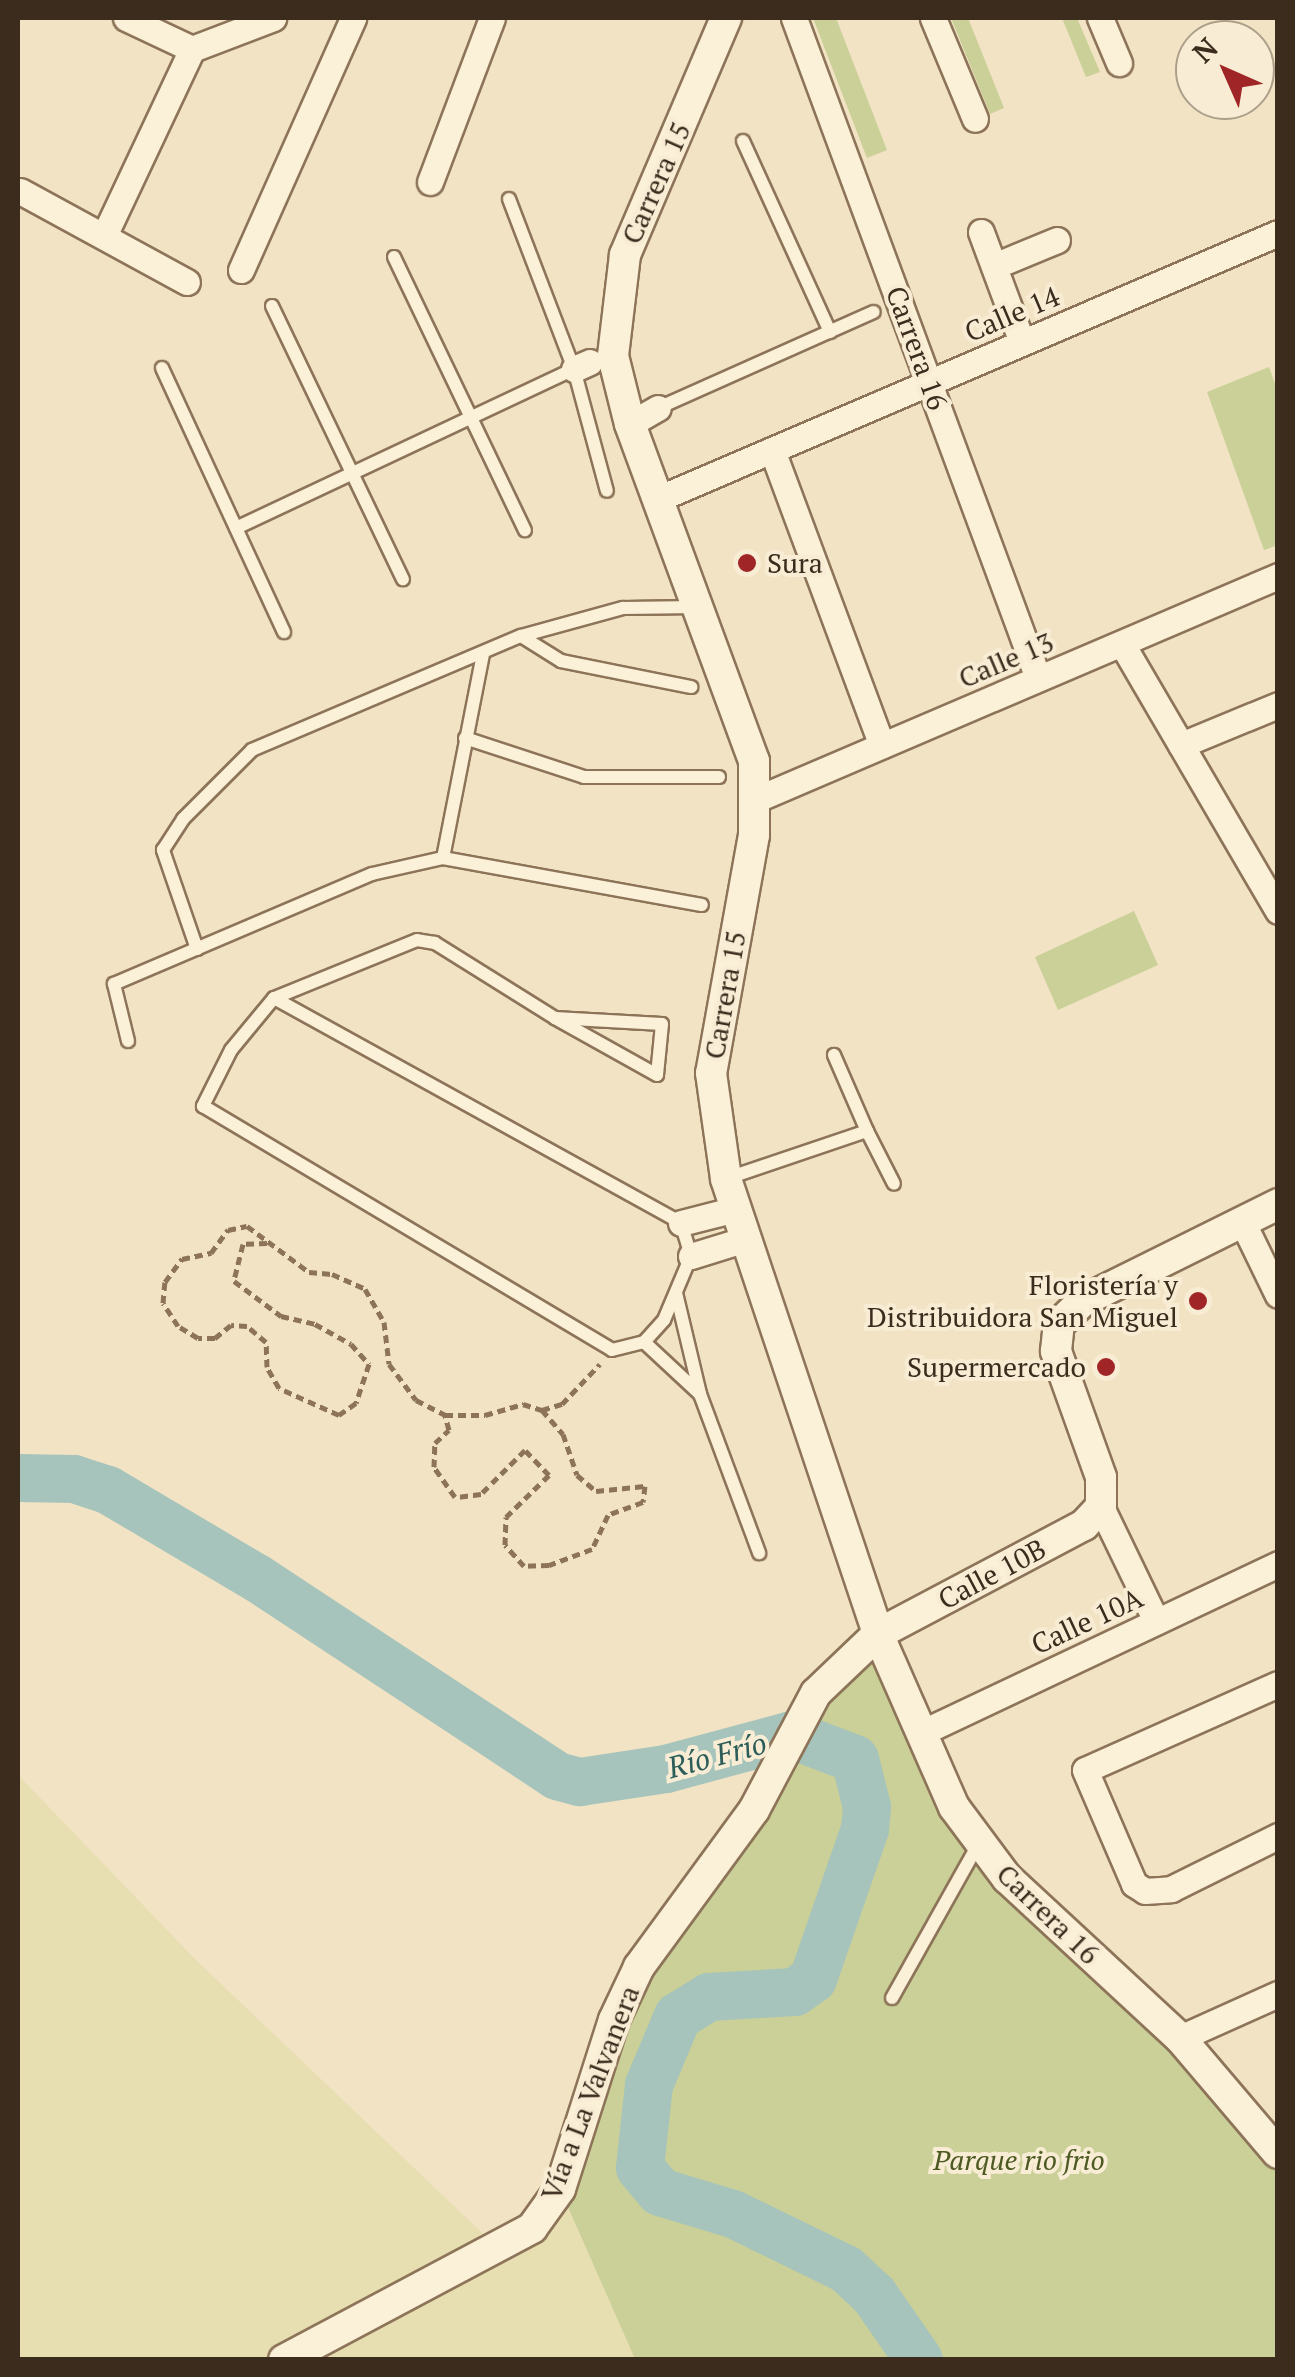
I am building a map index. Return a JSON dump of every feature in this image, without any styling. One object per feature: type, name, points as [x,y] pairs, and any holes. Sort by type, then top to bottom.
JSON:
[{"type":"street","points":[[126,18],[192,49]]},
{"type":"street","points":[[104,236],[192,49],[273,18]]},
{"type":"street","points":[[241,270],[353,18]]},
{"type":"street","points":[[430,182],[492,18]]},
{"type":"street","name":"Carrera 15","points":[[726,18],[625,255],[592,362],[630,424],[748,729],[757,799],[711,1073],[715,1135],[726,1179],[878,1634]]},
{"type":"street","name":"Carrera 16","points":[[794,18],[1038,678]]},
{"type":"street","points":[[934,18],[975,119]]},
{"type":"street","points":[[1100,18],[1119,63]]},
{"type":"street","points":[[20,191],[187,282]]},
{"type":"street","points":[[980,232],[1022,342]]},
{"type":"street","name":"Calle 14","points":[[660,498],[1278,234]]},
{"type":"street","points":[[994,266],[1057,240]]},
{"type":"street","points":[[630,424],[658,408]]},
{"type":"street","points":[[772,450],[882,745]]},
{"type":"street","name":"Calle 13","points":[[757,799],[1278,576]]},
{"type":"street","points":[[1122,644],[1278,911]]},
{"type":"street","points":[[1181,746],[1278,705]]},
{"type":"street","points":[[1253,870],[1278,860]]},
{"type":"street","points":[[1156,1621],[1100,1508],[1101,1477],[1056,1351],[1059,1324],[1083,1301],[1278,1204]]},
{"type":"street","points":[[681,1223],[736,1208]]},
{"type":"street","points":[[1242,1221],[1278,1295]]},
{"type":"street","points":[[691,1256],[746,1239]]},
{"type":"street","name":"Calle 10B","points":[[878,1634],[1084,1525],[1100,1508]]},
{"type":"street","name":"Calle 10A","points":[[922,1732],[1278,1564]]},
{"type":"street","name":"Carrera 16","points":[[878,1634],[954,1807],[978,1845],[1180,2038],[1278,2153]]},
{"type":"street","name":"Vía a La Valvanera","points":[[284,2360],[516,2241],[549,2208],[626,1991],[777,1769],[801,1716],[836,1669],[878,1634]]},
{"type":"street","points":[[1278,1684],[1085,1770],[1134,1884],[1145,1891],[1172,1889],[1278,1836]]},
{"type":"street","points":[[1180,2038],[1278,1994]]},
{"type":"lane","points":[[743,142],[830,332]]},
{"type":"lane","points":[[509,199],[592,362],[607,491]]},
{"type":"lane","points":[[394,257],[525,530]]},
{"type":"lane","points":[[272,306],[403,579]]},
{"type":"lane","points":[[658,408],[874,312]]},
{"type":"lane","points":[[236,528],[469,414],[592,362]]},
{"type":"lane","points":[[162,368],[284,632]]},
{"type":"lane","points":[[197,949],[163,850],[183,819],[252,750],[520,636],[623,608],[701,606]]},
{"type":"lane","points":[[520,636],[561,661],[691,688]]},
{"type":"lane","points":[[443,858],[483,654]]},
{"type":"lane","points":[[465,738],[584,777],[719,777]]},
{"type":"lane","points":[[128,1042],[114,984],[372,874],[443,858],[702,905]]},
{"type":"lane","points":[[274,998],[681,1223],[691,1256],[664,1320],[644,1342],[612,1350],[203,1106],[231,1050],[274,998],[418,940],[435,943],[555,1018],[657,1075],[662,1024],[555,1018]]},
{"type":"lane","points":[[834,1054],[894,1184]]},
{"type":"lane","points":[[726,1179],[867,1131]]},
{"type":"lane","points":[[676,1290],[700,1394],[759,1553]]},
{"type":"lane","points":[[644,1342],[700,1394]]},
{"type":"lane","points":[[892,1998],[978,1845]]},
{"type":"path","points":[[267,1244],[243,1244],[234,1281],[281,1316],[314,1324],[351,1344],[369,1364],[356,1403],[339,1415],[279,1388],[267,1367],[266,1342],[247,1326],[231,1325],[214,1338],[198,1338],[178,1326],[164,1303],[165,1282],[182,1259],[211,1253],[228,1230],[248,1226],[309,1272],[332,1274],[364,1289],[384,1322],[389,1364],[416,1400],[444,1415],[484,1416],[523,1404],[542,1410],[563,1434],[576,1475],[596,1491],[644,1486],[643,1502],[608,1514],[592,1549],[550,1565],[524,1566],[505,1545],[506,1517],[549,1475],[540,1460],[525,1450],[481,1494],[455,1496],[434,1467],[436,1443],[449,1430],[444,1415]]},
{"type":"path","points":[[542,1410],[562,1404],[612,1350]]},
{"type":"shaded area","points":[[18,1775],[194,1958],[500,2250],[560,2189],[635,2359],[18,2359]]},
{"type":"green space","points":[[813,18],[836,18],[887,150],[867,158]]},
{"type":"green space","points":[[951,18],[968,18],[1004,108],[990,114]]},
{"type":"green space","points":[[1062,18],[1077,18],[1100,72],[1086,77]]},
{"type":"green space","points":[[1269,367],[1277,389],[1278,545],[1264,550],[1207,392]]},
{"type":"green space","points":[[1134,911],[1158,965],[1058,1010],[1035,957]]},
{"type":"green space","name":"Parque rio frio","points":[[878,1634],[954,1807],[1277,2153],[1277,2359],[635,2359],[560,2189],[603,2052],[777,1769]]},
{"type":"waterway","name":"Río Frío","points":[[18,1478],[74,1479],[108,1490],[257,1578],[557,1776],[580,1782],[666,1769],[792,1735],[855,1759],[867,1807],[865,1829],[813,1979],[795,1992],[709,1997],[678,2016],[649,2085],[640,2168],[660,2192],[733,2214],[846,2269],[874,2295],[919,2360]]},
{"type":"place","name":"Sura","points":[[747,563]]},
{"type":"place","name":"Floristería y Distribuidora San Miguel","points":[[1198,1301]]},
{"type":"place","name":"Supermercado","points":[[1106,1367]]}]
